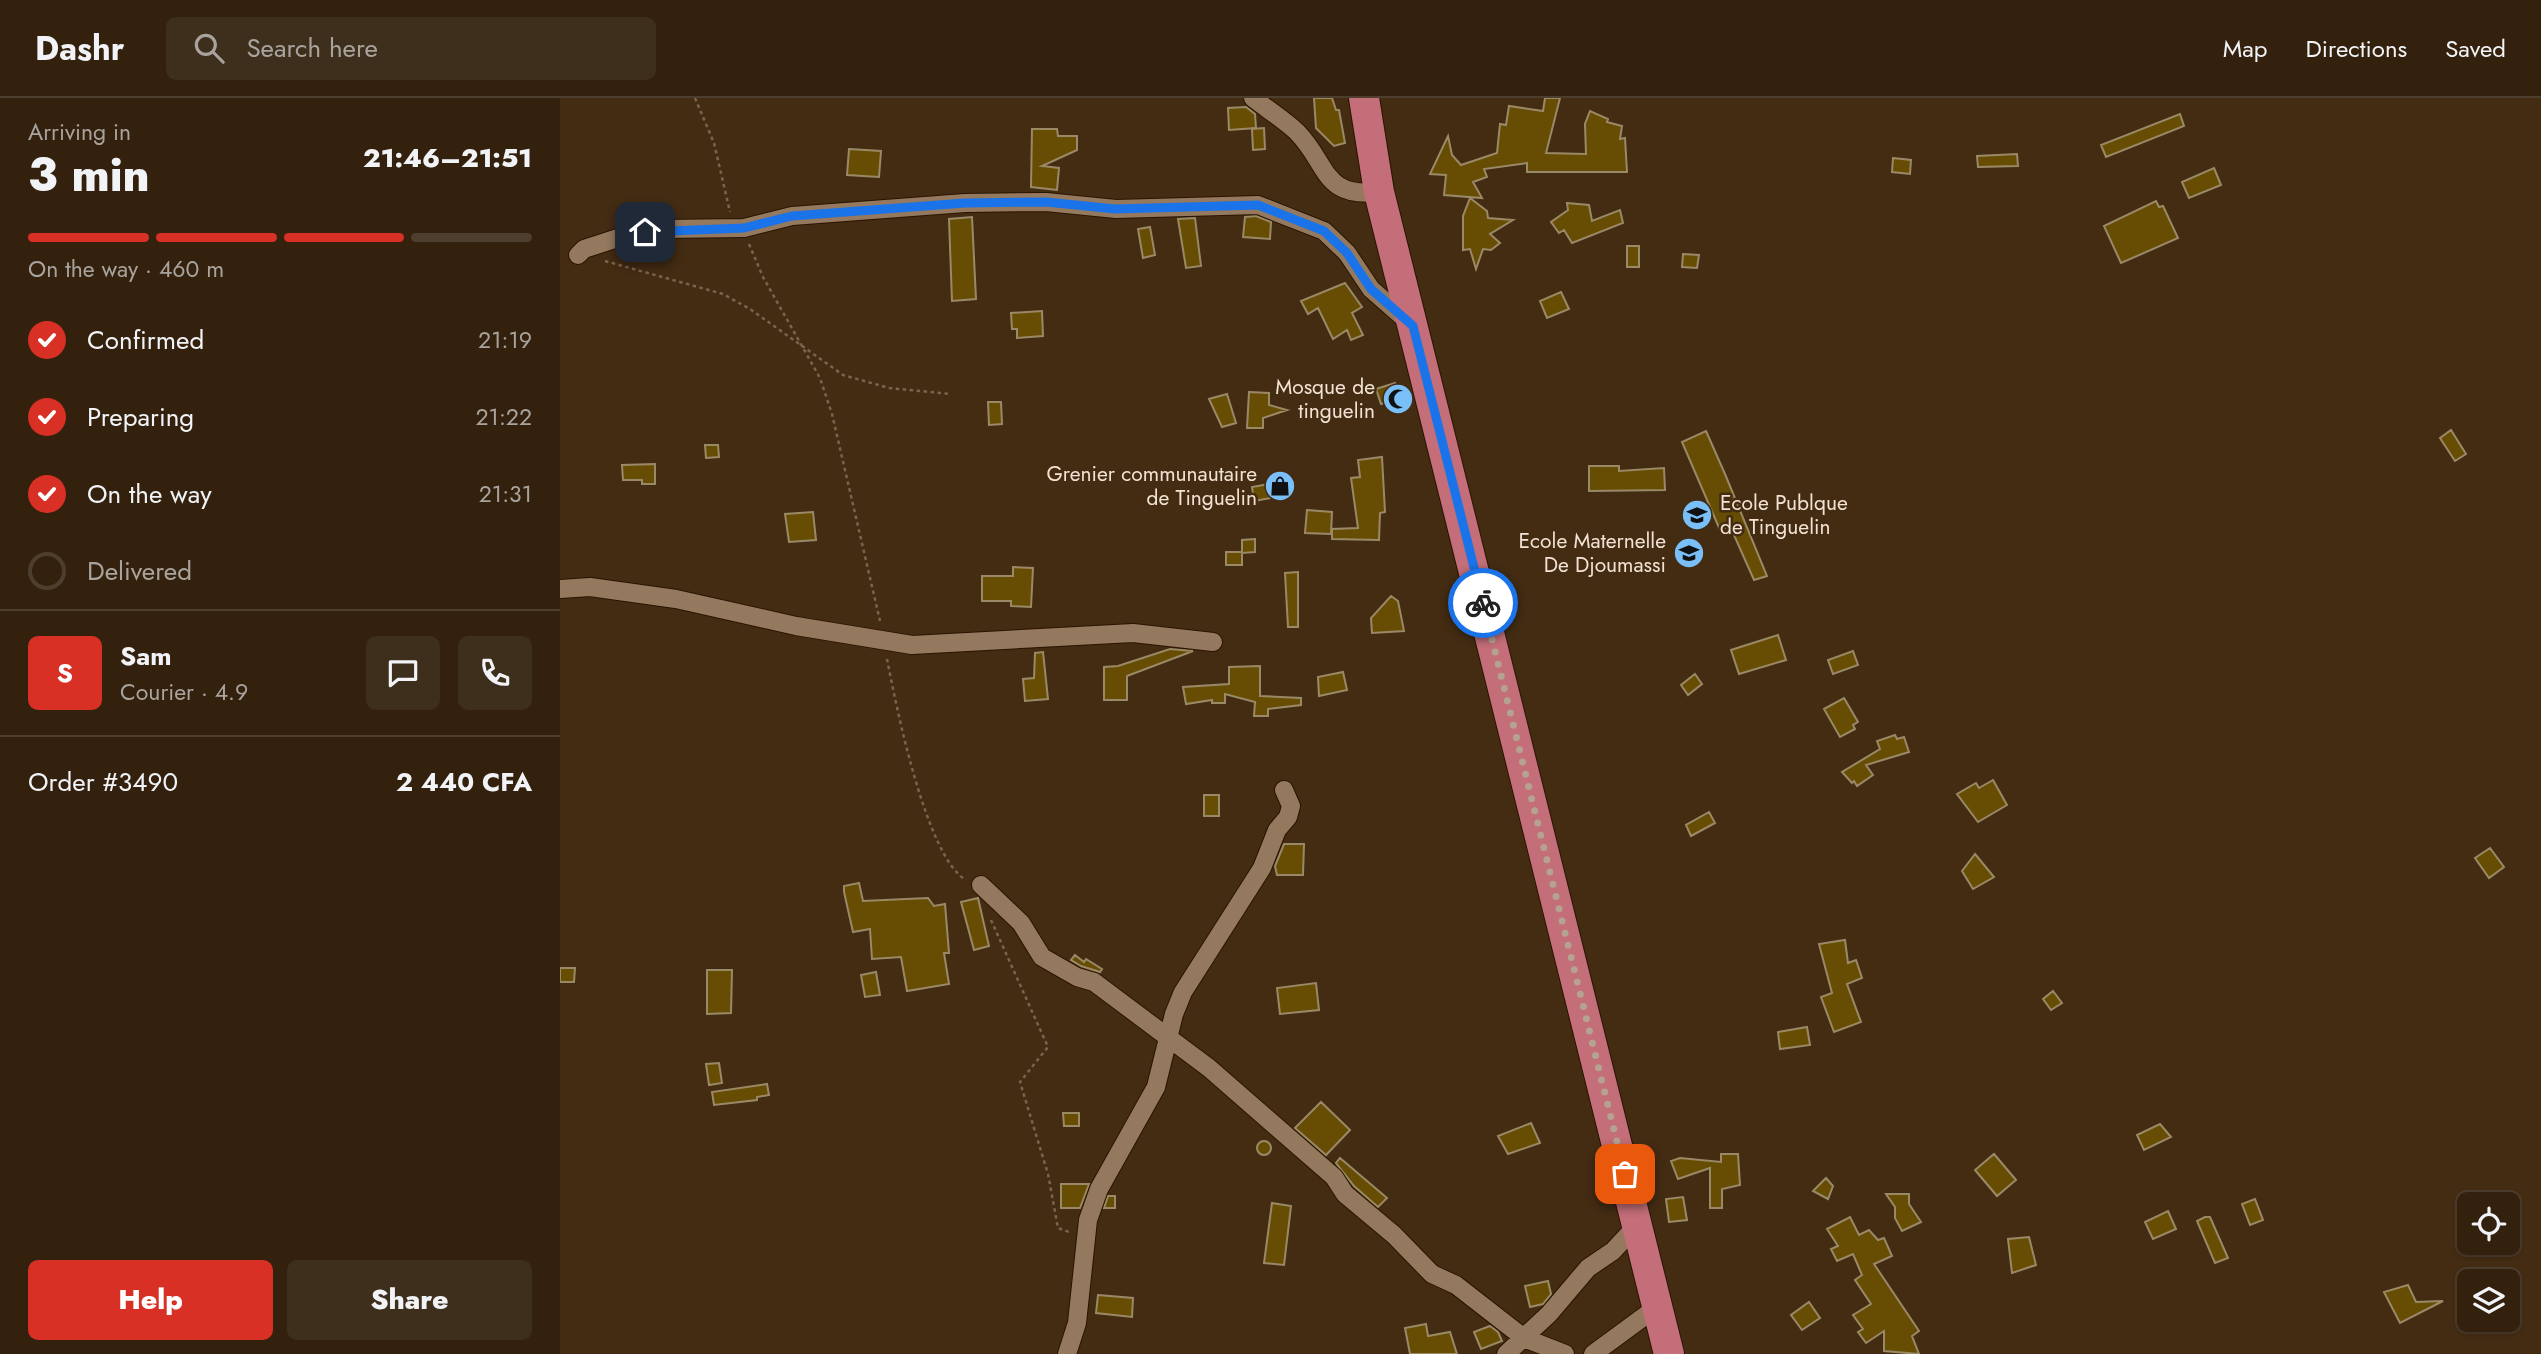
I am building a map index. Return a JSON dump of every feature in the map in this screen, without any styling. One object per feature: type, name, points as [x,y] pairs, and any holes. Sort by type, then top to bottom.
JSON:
[{"type":"main road","points":[[1364,98],[1380,192],[1669,1354]]},
{"type":"street","points":[[1253,98],[1298,133],[1316,162],[1338,187],[1355,194],[1380,192]]},
{"type":"street","points":[[578,255],[584,249],[627,234],[662,229],[744,228],[792,216],[965,203],[1046,202],[1115,209],[1258,205],[1324,231],[1347,253],[1371,289],[1413,326]]},
{"type":"street","points":[[560,589],[590,587],[676,598],[847,636],[925,646],[967,641],[1133,634],[1213,642]]},
{"type":"street","points":[[1067,1354],[1077,1323],[1085,1238],[1099,1189],[1156,1087],[1182,992],[1262,868],[1277,830],[1288,817],[1291,806],[1284,790]]},
{"type":"street","points":[[981,886],[1021,923],[1042,957],[1077,977],[1094,982],[1170,1038],[1334,1177],[1345,1194],[1394,1235],[1432,1274],[1456,1285],[1524,1338],[1565,1354]]},
{"type":"street","points":[[1506,1354],[1549,1314],[1588,1268],[1613,1251],[1637,1225]]},
{"type":"street","points":[[1593,1354],[1657,1307]]},
{"type":"path","points":[[695,98],[714,144],[730,212],[744,228],[763,277],[807,352],[832,414],[895,699],[931,825],[947,856],[963,878],[981,886]]},
{"type":"path","points":[[578,255],[676,279],[723,294],[750,309],[807,352],[844,375],[867,383],[951,394]]},
{"type":"path","points":[[990,917],[1048,1047],[1020,1082],[1048,1174],[1058,1228],[1085,1238]]},
{"type":"building","points":[[1314,98],[1332,98],[1336,110],[1339,110],[1345,143],[1334,146],[1316,128]]},
{"type":"building","points":[[1545,98],[1560,98],[1546,153],[1586,154],[1585,124],[1590,111],[1608,119],[1607,122],[1622,126],[1620,139],[1625,138],[1627,172],[1527,172],[1527,163],[1484,169],[1487,177],[1473,182],[1482,198],[1444,195],[1446,175],[1430,174],[1448,136],[1452,155],[1461,165],[1497,153],[1500,124],[1506,125],[1509,106],[1543,111]]},
{"type":"building","points":[[1246,107],[1255,114],[1256,128],[1229,130],[1228,108]]},
{"type":"building","points":[[2180,114],[2184,126],[2106,157],[2101,145]]},
{"type":"building","points":[[1264,128],[1265,149],[1253,150],[1252,129]]},
{"type":"building","points":[[1032,129],[1057,129],[1058,136],[1077,136],[1077,150],[1042,166],[1059,168],[1057,190],[1031,187]]},
{"type":"building","points":[[849,149],[881,151],[879,177],[847,175]]},
{"type":"building","points":[[2017,154],[2018,166],[1978,167],[1977,156]]},
{"type":"building","points":[[1893,158],[1911,160],[1910,174],[1892,172]]},
{"type":"building","points":[[2214,168],[2221,185],[2189,198],[2182,182]]},
{"type":"building","points":[[1470,198],[1487,211],[1488,218],[1513,220],[1490,234],[1500,243],[1491,250],[1483,249],[1476,269],[1470,249],[1463,250],[1463,216]]},
{"type":"building","points":[[2156,201],[2159,207],[2163,206],[2178,238],[2121,263],[2104,226]]},
{"type":"building","points":[[1567,203],[1589,205],[1592,221],[1620,210],[1623,223],[1572,243],[1564,230],[1559,233],[1551,222],[1568,210]]},
{"type":"building","points":[[1256,216],[1271,222],[1270,239],[1243,237],[1245,217]]},
{"type":"building","points":[[972,217],[976,299],[952,301],[949,219]]},
{"type":"building","points":[[1195,218],[1201,266],[1186,268],[1178,219]]},
{"type":"building","points":[[1150,227],[1155,255],[1143,258],[1138,229]]},
{"type":"building","points":[[1627,246],[1639,246],[1639,267],[1627,267]]},
{"type":"building","points":[[1683,254],[1699,255],[1697,268],[1682,267]]},
{"type":"building","points":[[1345,283],[1362,307],[1352,313],[1363,335],[1351,340],[1347,330],[1333,339],[1318,308],[1308,314],[1301,301]]},
{"type":"building","points":[[1561,292],[1569,309],[1547,318],[1540,301]]},
{"type":"building","points":[[1042,311],[1043,336],[1017,338],[1017,329],[1012,329],[1011,313]]},
{"type":"building","points":[[1395,383],[1400,398],[1381,404],[1376,389]]},
{"type":"building","points":[[1249,392],[1269,393],[1269,405],[1287,410],[1263,418],[1263,428],[1247,428]]},
{"type":"building","points":[[1227,394],[1236,423],[1222,427],[1209,399]]},
{"type":"building","points":[[988,402],[1001,402],[1002,424],[989,425]]},
{"type":"building","points":[[2451,430],[2466,454],[2455,461],[2440,438]]},
{"type":"building","points":[[1706,431],[1767,576],[1754,580],[1730,526],[1720,530],[1682,442]]},
{"type":"building","points":[[705,445],[718,445],[719,457],[706,458]]},
{"type":"building","points":[[1382,457],[1385,512],[1380,513],[1379,540],[1332,539],[1332,529],[1358,528],[1351,478],[1360,477],[1358,460]]},
{"type":"building","points":[[655,464],[655,484],[642,484],[642,480],[623,480],[622,465]]},
{"type":"building","points":[[1589,466],[1619,466],[1619,471],[1664,468],[1665,490],[1589,491]]},
{"type":"building","points":[[1269,484],[1271,498],[1254,501],[1252,487]]},
{"type":"building","points":[[1307,510],[1332,512],[1331,534],[1305,533]]},
{"type":"building","points":[[813,512],[816,540],[789,542],[785,514]]},
{"type":"building","points":[[1255,539],[1255,552],[1242,553],[1242,540]]},
{"type":"building","points":[[1226,552],[1242,552],[1242,565],[1226,565]]},
{"type":"building","points":[[1013,567],[1033,568],[1031,607],[1011,606],[1011,601],[982,601],[982,576],[1013,576]]},
{"type":"building","points":[[1298,572],[1298,627],[1288,627],[1285,573]]},
{"type":"building","points":[[1391,596],[1398,601],[1404,631],[1372,633],[1371,618]]},
{"type":"building","points":[[1778,635],[1786,660],[1739,674],[1731,650]]},
{"type":"building","points":[[1170,649],[1193,651],[1127,676],[1127,700],[1104,700],[1104,667],[1118,666]]},
{"type":"building","points":[[1853,651],[1858,665],[1833,674],[1828,660]]},
{"type":"building","points":[[1043,652],[1048,699],[1025,701],[1023,679],[1034,678],[1035,653]]},
{"type":"building","points":[[1260,666],[1260,696],[1301,698],[1301,705],[1268,709],[1268,716],[1254,716],[1255,702],[1225,694],[1225,703],[1212,703],[1212,700],[1186,704],[1183,687],[1229,684],[1229,667]]},
{"type":"building","points":[[1343,672],[1347,690],[1319,696],[1318,677]]},
{"type":"building","points":[[1695,674],[1702,684],[1688,695],[1681,685]]},
{"type":"building","points":[[1844,698],[1858,722],[1853,725],[1855,729],[1840,737],[1824,709]]},
{"type":"building","points":[[1895,735],[1897,739],[1904,737],[1909,752],[1866,765],[1873,775],[1857,786],[1842,772],[1880,749],[1877,741]]},
{"type":"building","points":[[1993,780],[2007,805],[1978,822],[1957,794],[1976,783],[1979,788]]},
{"type":"building","points":[[1204,795],[1219,795],[1219,816],[1204,816]]},
{"type":"building","points":[[1709,812],[1715,823],[1691,836],[1686,825]]},
{"type":"building","points":[[1284,844],[1304,844],[1303,875],[1277,875],[1275,866]]},
{"type":"building","points":[[2490,848],[2504,867],[2489,878],[2475,858]]},
{"type":"building","points":[[1975,854],[1994,877],[1973,889],[1962,871]]},
{"type":"building","points":[[859,883],[863,901],[928,898],[934,906],[945,904],[949,953],[944,953],[949,984],[907,991],[901,957],[872,959],[870,929],[853,932],[844,892],[844,886]]},
{"type":"building","points":[[978,898],[989,946],[974,950],[961,902]]},
{"type":"building","points":[[1845,940],[1848,963],[1856,960],[1862,978],[1847,984],[1861,1022],[1834,1032],[1821,997],[1832,993],[1819,944]]},
{"type":"building","points":[[1075,955],[1102,969],[1100,972],[1081,966],[1071,960]]},
{"type":"building","points":[[560,968],[575,968],[574,982],[560,982]]},
{"type":"building","points":[[707,970],[732,970],[731,1013],[707,1014]]},
{"type":"building","points":[[876,972],[880,995],[865,997],[861,975]]},
{"type":"building","points":[[1316,983],[1319,1010],[1280,1014],[1277,988]]},
{"type":"building","points":[[2053,991],[2062,1003],[2051,1010],[2043,999]]},
{"type":"building","points":[[1807,1027],[1810,1045],[1780,1049],[1778,1032]]},
{"type":"building","points":[[719,1063],[722,1083],[709,1085],[706,1064]]},
{"type":"building","points":[[767,1084],[769,1095],[757,1097],[757,1100],[714,1105],[712,1092]]},
{"type":"building","points":[[1321,1102],[1350,1130],[1326,1155],[1295,1128]]},
{"type":"building","points":[[1063,1113],[1079,1113],[1079,1126],[1064,1126]]},
{"type":"building","points":[[1531,1123],[1540,1143],[1508,1154],[1498,1136]]},
{"type":"building","points":[[2160,1124],[2171,1137],[2144,1150],[2137,1135]]},
{"type":"building","points":[[1264,1141],[1269,1143],[1269,1153],[1264,1155],[1259,1153],[1257,1148],[1259,1143]]},
{"type":"building","points":[[1721,1154],[1738,1154],[1740,1185],[1722,1189],[1722,1208],[1710,1208],[1710,1168],[1678,1179],[1671,1161],[1680,1158],[1721,1162]]},
{"type":"building","points":[[1994,1154],[2016,1180],[1997,1196],[1975,1170]]},
{"type":"building","points":[[1340,1158],[1387,1198],[1378,1207],[1354,1186],[1336,1163]]},
{"type":"building","points":[[1826,1178],[1833,1186],[1828,1199],[1813,1191]]},
{"type":"building","points":[[1061,1184],[1089,1184],[1080,1208],[1061,1208]]},
{"type":"building","points":[[1886,1194],[1909,1194],[1909,1204],[1921,1222],[1902,1231],[1895,1218],[1895,1207]]},
{"type":"building","points":[[1108,1196],[1115,1196],[1115,1208],[1104,1208]]},
{"type":"building","points":[[1683,1197],[1687,1220],[1669,1222],[1666,1199]]},
{"type":"building","points":[[2255,1199],[2263,1220],[2250,1225],[2242,1204]]},
{"type":"building","points":[[1272,1203],[1291,1206],[1284,1265],[1264,1263]]},
{"type":"building","points":[[2168,1211],[2176,1229],[2153,1239],[2145,1222]]},
{"type":"building","points":[[1850,1217],[1859,1235],[1869,1230],[1878,1240],[1884,1238],[1892,1256],[1874,1264],[1919,1331],[1912,1336],[1919,1354],[1884,1351],[1884,1331],[1866,1343],[1858,1332],[1863,1329],[1853,1315],[1871,1304],[1855,1280],[1862,1275],[1853,1254],[1837,1261],[1831,1249],[1838,1246],[1827,1229]]},
{"type":"building","points":[[2210,1217],[2228,1258],[2215,1263],[2197,1221]]},
{"type":"building","points":[[2029,1237],[2036,1265],[2012,1273],[2008,1239]]},
{"type":"building","points":[[1548,1281],[1551,1294],[1543,1304],[1530,1307],[1525,1286]]},
{"type":"building","points":[[2408,1285],[2416,1302],[2443,1301],[2400,1323],[2384,1292]]},
{"type":"building","points":[[1098,1295],[1133,1298],[1132,1317],[1096,1313]]},
{"type":"building","points":[[1809,1302],[1820,1318],[1802,1330],[1791,1315]]},
{"type":"building","points":[[1426,1324],[1428,1336],[1450,1332],[1457,1354],[1410,1354],[1405,1328]]},
{"type":"building","points":[[1490,1326],[1498,1332],[1502,1341],[1481,1349],[1474,1332]]},
{"type":"way so far","points":[[1483,603],[1625,1174]]},
{"type":"place","name":"Mosque de tinguelin","points":[[1398,399]]},
{"type":"place","name":"Grenier communautaire de Tinguelin","points":[[1280,486]]},
{"type":"place","name":"Ecole Publque de Tinguelin","points":[[1697,515]]},
{"type":"place","name":"Ecole Maternelle De Djoumassi","points":[[1689,553]]},
{"type":"route","points":[[645,232],[662,229],[744,228],[792,216],[965,203],[1046,202],[1115,209],[1258,205],[1324,231],[1347,253],[1371,289],[1397,315],[1413,326],[1483,603]]}]
